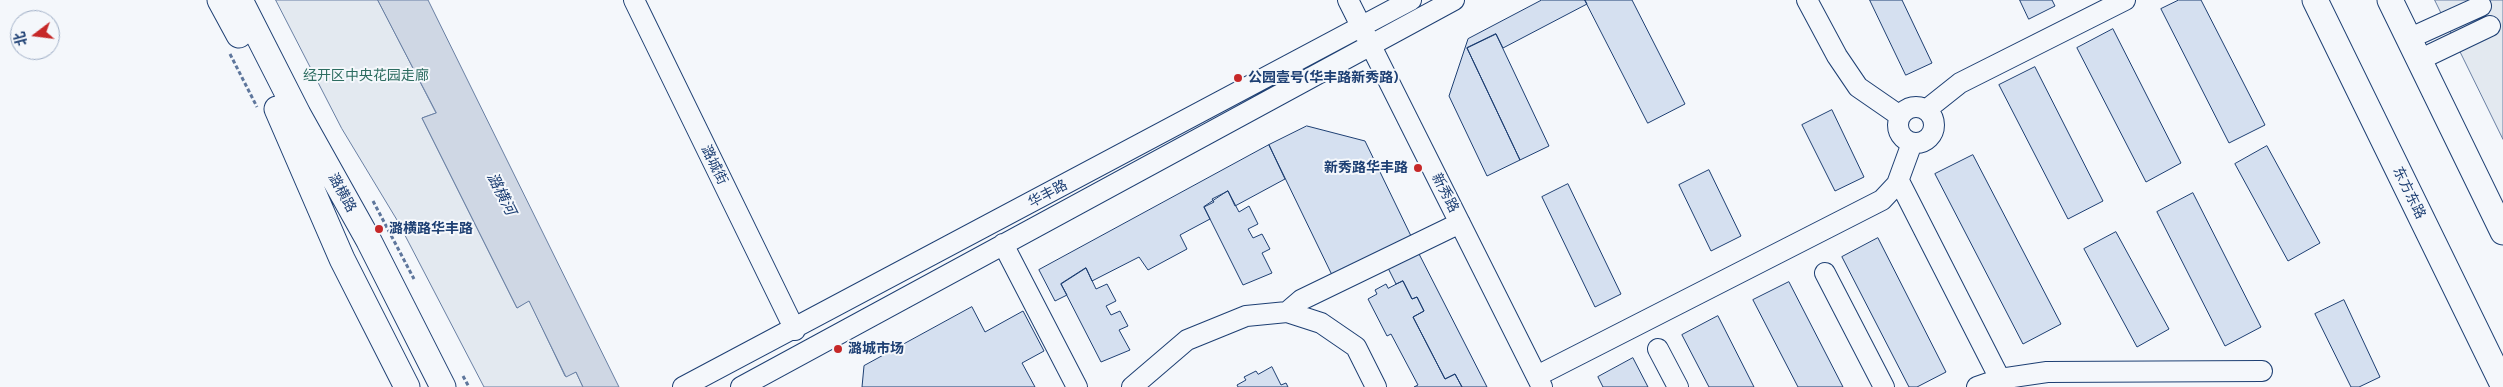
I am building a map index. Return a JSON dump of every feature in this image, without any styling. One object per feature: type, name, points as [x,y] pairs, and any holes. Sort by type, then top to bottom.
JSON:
[{"type":"main road","name":"潞横路","points":[[220,0],[286,126],[342,258],[407,387]]},
{"type":"main road","name":"潞横路","points":[[240,0],[298,114],[369,241],[443,387]]},
{"type":"main road","name":"东方东路","points":[[2315,0],[2503,385]]},
{"type":"main road","points":[[2390,0],[2503,232]]},
{"type":"street","name":"潞城街","points":[[634,0],[795,330]]},
{"type":"street","name":"新秀路","points":[[1348,0],[1540,382]]},
{"type":"street","name":"华丰路","points":[[684,387],[795,330],[1411,0]]},
{"type":"street","name":"华丰路","points":[[741,387],[1454,0]]},
{"type":"street","points":[[1808,0],[1837,56],[1858,87],[1900,116]]},
{"type":"street","points":[[1926,110],[1960,83],[2125,0]]},
{"type":"street","points":[[2414,49],[2482,3],[2484,18],[2496,30]]},
{"type":"street","points":[[2414,49],[2496,30]]},
{"type":"street","points":[[1914,107],[1926,110],[1933,120],[1932,132],[1925,141],[1912,143],[1903,138],[1898,128],[1900,116],[1909,108],[1914,107]]},
{"type":"street","points":[[1540,382],[1882,200],[1899,181],[1912,143]]},
{"type":"street","points":[[1899,181],[2000,379]]},
{"type":"street","points":[[1288,312],[1301,300],[1460,223]]},
{"type":"street","points":[[1003,244],[1077,387]]},
{"type":"street","points":[[1825,273],[1884,387]]},
{"type":"street","points":[[1132,387],[1187,340],[1246,316],[1288,312],[1322,323],[1356,348],[1376,387]]},
{"type":"street","points":[[1658,349],[1678,387]]},
{"type":"street","points":[[725,365],[736,387]]},
{"type":"street","points":[[1978,387],[2000,379],[2048,372],[2262,371]]},
{"type":"green space","name":"经开区中央花园走廊","points":[[276,0],[378,0],[436,113],[422,118],[517,308],[529,300],[565,376],[576,372],[583,387],[484,387],[397,220],[342,129]]},
{"type":"green space","points":[[2435,0],[2503,0],[2503,139]]},
{"type":"water","name":"潞横河","points":[[378,0],[428,0],[619,387],[583,387],[576,372],[566,377],[529,301],[517,308],[422,118],[436,113]]},
{"type":"building","points":[[1542,0],[1585,0],[1587,4],[1503,48],[1496,34],[1467,48],[1520,160],[1487,176],[1449,96],[1468,39]]},
{"type":"building","points":[[1585,0],[1632,0],[1685,104],[1648,123]]},
{"type":"building","points":[[1870,0],[1902,0],[1932,63],[1906,75]]},
{"type":"building","points":[[2020,0],[2052,0],[2055,6],[2029,19]]},
{"type":"building","points":[[2179,0],[2201,0],[2265,125],[2229,143],[2161,9]]},
{"type":"building","points":[[2113,29],[2181,163],[2146,182],[2077,48]]},
{"type":"building","points":[[1496,34],[1549,146],[1520,160],[1467,48]]},
{"type":"building","points":[[2035,67],[2103,201],[2068,219],[1999,85]]},
{"type":"building","points":[[1832,110],[1864,177],[1835,191],[1802,125]]},
{"type":"building","points":[[1307,126],[1365,141],[1411,236],[1332,275],[1269,145]]},
{"type":"building","points":[[1269,145],[1285,179],[1235,206],[1228,191],[1212,199],[1214,202],[1204,207],[1210,219],[1180,235],[1187,249],[1148,270],[1139,257],[1092,281],[1086,268],[1061,284],[1067,295],[1055,301],[1039,270]]},
{"type":"building","points":[[2267,146],[2320,243],[2288,261],[2235,164]]},
{"type":"building","points":[[1973,155],[2061,324],[2023,344],[1935,174]]},
{"type":"building","points":[[1709,170],[1741,236],[1711,251],[1679,185]]},
{"type":"building","points":[[1568,184],[1621,294],[1595,307],[1542,197]]},
{"type":"building","points":[[1228,191],[1239,212],[1249,206],[1258,224],[1248,229],[1253,238],[1262,234],[1270,249],[1262,253],[1272,273],[1243,285],[1204,207]]},
{"type":"building","points":[[2193,193],[2261,327],[2225,346],[2157,212]]},
{"type":"building","points":[[2116,232],[2169,329],[2137,347],[2084,249]]},
{"type":"building","points":[[1878,238],[1946,372],[1917,387],[1909,387],[1842,257]]},
{"type":"building","points":[[1417,250],[1487,387],[1462,387],[1455,374],[1445,379],[1413,317],[1424,311],[1417,297],[1412,299],[1403,281],[1396,284],[1387,266]]},
{"type":"building","points":[[1086,268],[1096,289],[1107,284],[1116,301],[1106,306],[1111,315],[1120,311],[1128,326],[1119,330],[1130,350],[1101,362],[1061,284]]},
{"type":"building","points":[[1403,281],[1412,299],[1417,297],[1424,311],[1413,317],[1445,379],[1455,374],[1462,387],[1414,387],[1418,385],[1391,334],[1387,336],[1368,299],[1377,294],[1375,290],[1386,284],[1388,288]]},
{"type":"building","points":[[1789,282],[1843,387],[1798,387],[1753,300]]},
{"type":"building","points":[[2344,300],[2380,377],[2359,387],[2351,387],[2315,314]]},
{"type":"building","points":[[972,307],[985,332],[1023,311],[1044,351],[1022,363],[1035,387],[862,387],[864,366]]},
{"type":"building","points":[[1718,316],[1754,387],[1709,387],[1682,335]]},
{"type":"building","points":[[1633,358],[1648,387],[1603,387],[1598,377]]},
{"type":"building","points":[[1272,367],[1281,385],[1286,383],[1288,387],[1238,387],[1237,385],[1246,380],[1244,377],[1256,371],[1258,374]]},
{"type":"place","name":"公园壹号(华丰路新秀路)","points":[[1238,78]]},
{"type":"place","name":"新秀路华丰路","points":[[1418,168]]},
{"type":"place","name":"潞横路华丰路","points":[[379,229]]},
{"type":"place","name":"潞城市场","points":[[838,349]]}]
